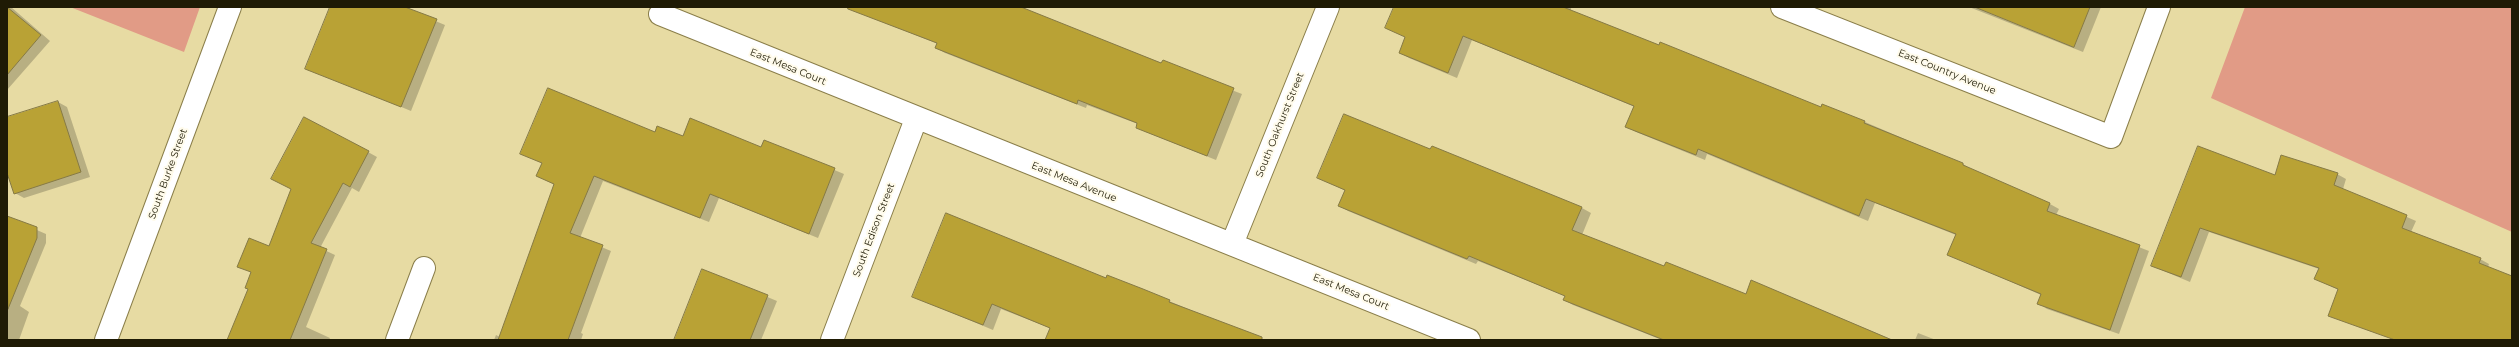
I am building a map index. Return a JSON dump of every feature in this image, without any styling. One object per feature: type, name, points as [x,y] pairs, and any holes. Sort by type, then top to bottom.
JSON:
[{"type":"street","name":"South Burke Street","points":[[106,340],[230,7]]},
{"type":"street","name":"South Oakhurst Street","points":[[1232,244],[1328,7]]},
{"type":"street","name":"East Country Avenue","points":[[1782,7],[2111,137],[2159,7]]},
{"type":"street","name":"East Mesa Court","points":[[660,14],[916,119]]},
{"type":"street","name":"East Mesa Avenue","points":[[916,119],[1232,244]]},
{"type":"street","name":"South Edison Street","points":[[832,340],[916,119]]},
{"type":"street","name":"East Mesa Court","points":[[1232,244],[1469,340]]},
{"type":"street","points":[[397,340],[424,268]]},
{"type":"shaded area","points":[[70,7],[200,7],[184,52]]},
{"type":"shaded area","points":[[2245,7],[2512,7],[2512,232],[2211,98]]},
{"type":"building","points":[[7,7],[41,35],[7,75]]},
{"type":"building","points":[[330,7],[405,7],[437,19],[401,107],[305,69]]},
{"type":"building","points":[[848,7],[1021,7],[1161,63],[1163,60],[1234,88],[1207,156],[1136,128],[1137,123],[1078,100],[1077,104],[935,48],[937,43],[848,9]]},
{"type":"building","points":[[1394,7],[1563,7],[1659,45],[1660,42],[1821,107],[1822,104],[1865,121],[1864,123],[1963,163],[1963,165],[2050,203],[2047,211],[2140,245],[2110,330],[2037,304],[2041,294],[1947,255],[1956,234],[1866,199],[1859,216],[1698,149],[1696,155],[1625,127],[1634,106],[1463,36],[1448,73],[1399,53],[1405,37],[1385,28]]},
{"type":"building","points":[[1975,7],[2090,7],[2074,47]]},
{"type":"building","points":[[548,88],[655,132],[657,126],[683,136],[690,118],[761,147],[764,140],[835,168],[809,234],[710,194],[700,218],[594,176],[570,233],[603,245],[568,340],[498,340],[554,184],[536,176],[542,163],[520,154]]},
{"type":"building","points":[[58,101],[81,172],[14,194],[7,173],[7,117]]},
{"type":"building","points":[[1344,114],[1430,149],[1432,146],[1582,207],[1572,230],[1664,266],[1666,262],[1746,294],[1751,280],[1892,340],[1664,340],[1563,300],[1565,296],[1469,256],[1467,259],[1338,206],[1345,190],[1317,178]]},
{"type":"building","points":[[304,117],[369,151],[350,187],[343,183],[311,243],[327,249],[290,340],[227,340],[248,289],[245,288],[251,272],[237,267],[249,238],[269,246],[291,189],[271,179]]},
{"type":"building","points":[[2198,146],[2275,175],[2281,155],[2338,173],[2334,185],[2407,215],[2402,228],[2481,258],[2479,263],[2512,276],[2512,340],[2395,340],[2328,316],[2338,289],[2314,279],[2319,268],[2200,228],[2181,277],[2151,266]]},
{"type":"building","points":[[946,213],[1106,278],[1107,275],[1143,289],[1170,300],[1169,302],[1262,337],[1262,340],[1045,340],[1050,328],[992,304],[983,325],[912,297]]},
{"type":"building","points":[[7,216],[37,227],[37,238],[8,309]]},
{"type":"building","points":[[702,269],[768,295],[750,340],[674,340]]}]
